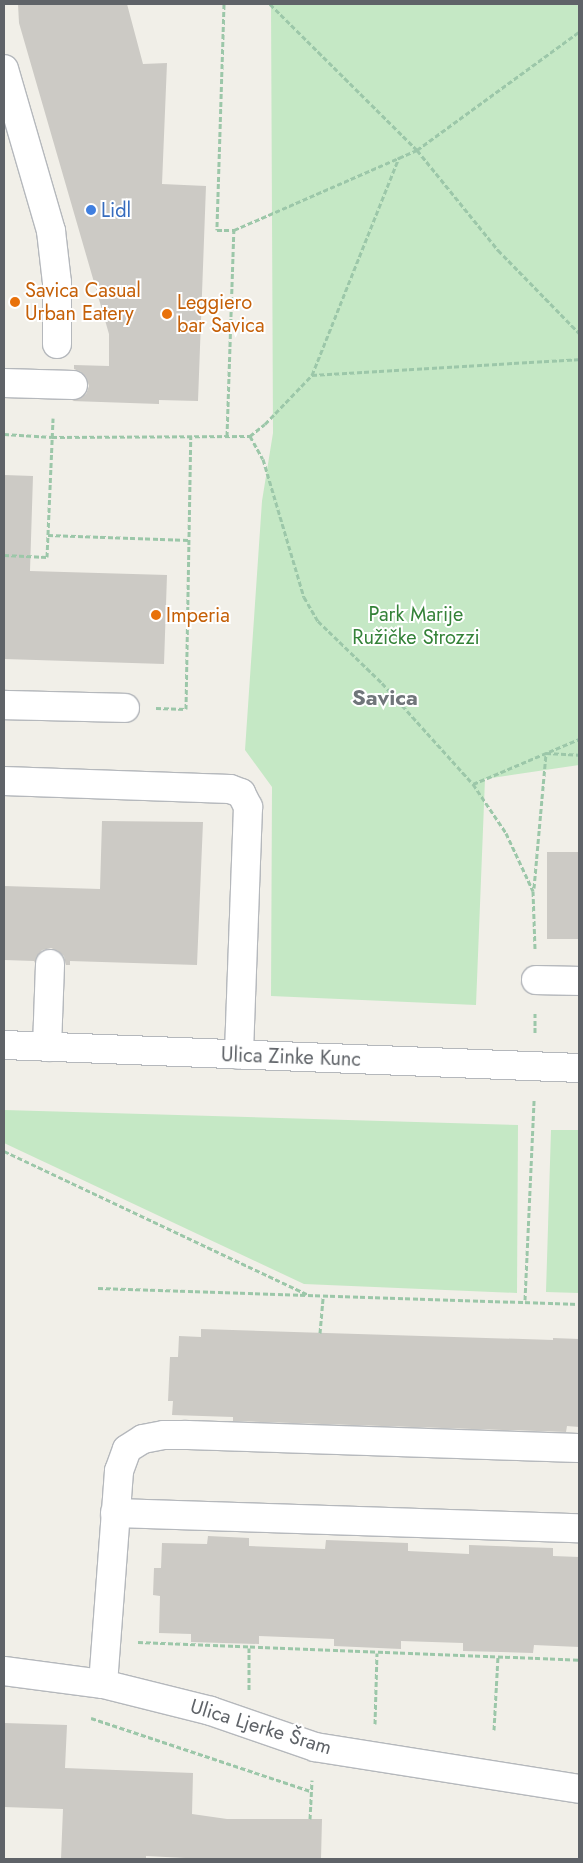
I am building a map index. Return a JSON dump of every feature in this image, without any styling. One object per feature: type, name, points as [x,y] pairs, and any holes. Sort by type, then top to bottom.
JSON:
[{"type":"street","points":[[4,69],[51,230],[57,283],[56,344]]},
{"type":"street","points":[[4,383],[73,385]]},
{"type":"street","points":[[4,705],[125,708]]},
{"type":"street","points":[[4,781],[230,789],[241,793],[248,807],[239,1055]]},
{"type":"street","points":[[47,1047],[50,964]]},
{"type":"street","points":[[536,980],[579,981]]},
{"type":"street","name":"Ulica Zinke Kunc","points":[[4,1045],[579,1068]]},
{"type":"street","points":[[103,1684],[119,1471],[126,1449],[144,1439],[164,1435],[579,1448]]},
{"type":"street","points":[[115,1513],[579,1528]]},
{"type":"street","name":"Ulica Ljerke Šram","points":[[4,1671],[103,1684],[210,1711],[315,1747],[579,1789]]},
{"type":"path","points":[[224,4],[217,230],[234,230],[417,150],[579,32]]},
{"type":"path","points":[[270,4],[417,150],[498,250],[579,333]]},
{"type":"path","points":[[4,434],[52,437],[250,436],[266,424],[312,375],[400,157]]},
{"type":"path","points":[[227,436],[234,230]]},
{"type":"path","points":[[312,375],[579,359]]},
{"type":"path","points":[[125,708],[186,709],[191,436]]},
{"type":"path","points":[[250,436],[263,458],[304,597],[318,621],[382,683],[473,784],[506,833],[533,891]]},
{"type":"path","points":[[4,555],[47,557],[52,437]]},
{"type":"path","points":[[48,535],[190,540]]},
{"type":"path","points":[[473,784],[579,739]]},
{"type":"path","points":[[546,753],[579,755]]},
{"type":"path","points":[[536,1036],[533,891],[546,753]]},
{"type":"path","points":[[525,1300],[534,1092]]},
{"type":"path","points":[[4,1151],[310,1295]]},
{"type":"path","points":[[98,1288],[323,1296],[525,1300],[579,1304]]},
{"type":"path","points":[[320,1333],[323,1296]]},
{"type":"path","points":[[133,1641],[249,1648],[579,1660]]},
{"type":"path","points":[[248,1692],[249,1648]]},
{"type":"path","points":[[375,1732],[377,1653]]},
{"type":"path","points":[[494,1730],[498,1658]]},
{"type":"path","points":[[86,1716],[311,1791]]},
{"type":"path","points":[[310,1819],[312,1774]]},
{"type":"green space","name":"Park Marije Ružičke Strozzi","points":[[271,4],[579,4],[579,765],[485,779],[476,1005],[271,996],[272,787],[245,750],[262,501],[273,433]]},
{"type":"green space","points":[[4,1110],[518,1125],[517,1293],[304,1284],[4,1143]]},
{"type":"green space","points":[[551,1130],[579,1130],[579,1293],[546,1292]]},
{"type":"building","points":[[18,4],[127,4],[143,64],[167,63],[162,184],[206,186],[198,401],[159,400],[159,404],[72,401],[86,394],[89,386],[86,377],[74,369],[74,365],[109,366],[109,334],[19,23]]},
{"type":"building","points":[[4,475],[33,476],[30,571],[167,575],[164,664],[4,659]]},
{"type":"building","points":[[102,821],[203,822],[197,965],[70,961],[70,965],[66,965],[64,956],[51,948],[42,950],[34,963],[34,961],[4,960],[4,886],[100,889]]},
{"type":"building","points":[[547,852],[579,852],[579,939],[547,939]]},
{"type":"building","points":[[201,1329],[553,1340],[553,1338],[579,1339],[579,1427],[567,1426],[566,1432],[233,1421],[233,1417],[172,1415],[173,1401],[168,1401],[170,1357],[178,1357],[179,1336],[201,1337]]},
{"type":"building","points":[[208,1536],[249,1538],[249,1546],[325,1549],[326,1540],[408,1543],[408,1551],[469,1554],[469,1545],[553,1548],[553,1556],[579,1557],[579,1647],[534,1645],[533,1653],[463,1651],[463,1643],[401,1641],[401,1649],[334,1646],[334,1639],[259,1636],[259,1644],[191,1642],[191,1634],[159,1633],[160,1596],[153,1595],[154,1568],[161,1568],[162,1543],[207,1544]]},
{"type":"building","points":[[4,1723],[67,1725],[65,1768],[193,1773],[192,1814],[227,1819],[322,1819],[321,1859],[205,1859],[146,1856],[146,1859],[61,1859],[63,1809],[4,1807]]},
{"type":"place","name":"Lidl","points":[[91,210]]},
{"type":"place","name":"Savica Casual Urban Eatery","points":[[15,302]]},
{"type":"place","name":"Leggiero bar Savica","points":[[167,314]]},
{"type":"place","name":"Imperia","points":[[156,615]]},
{"type":"district","name":"Savica","points":[[385,698]]}]
